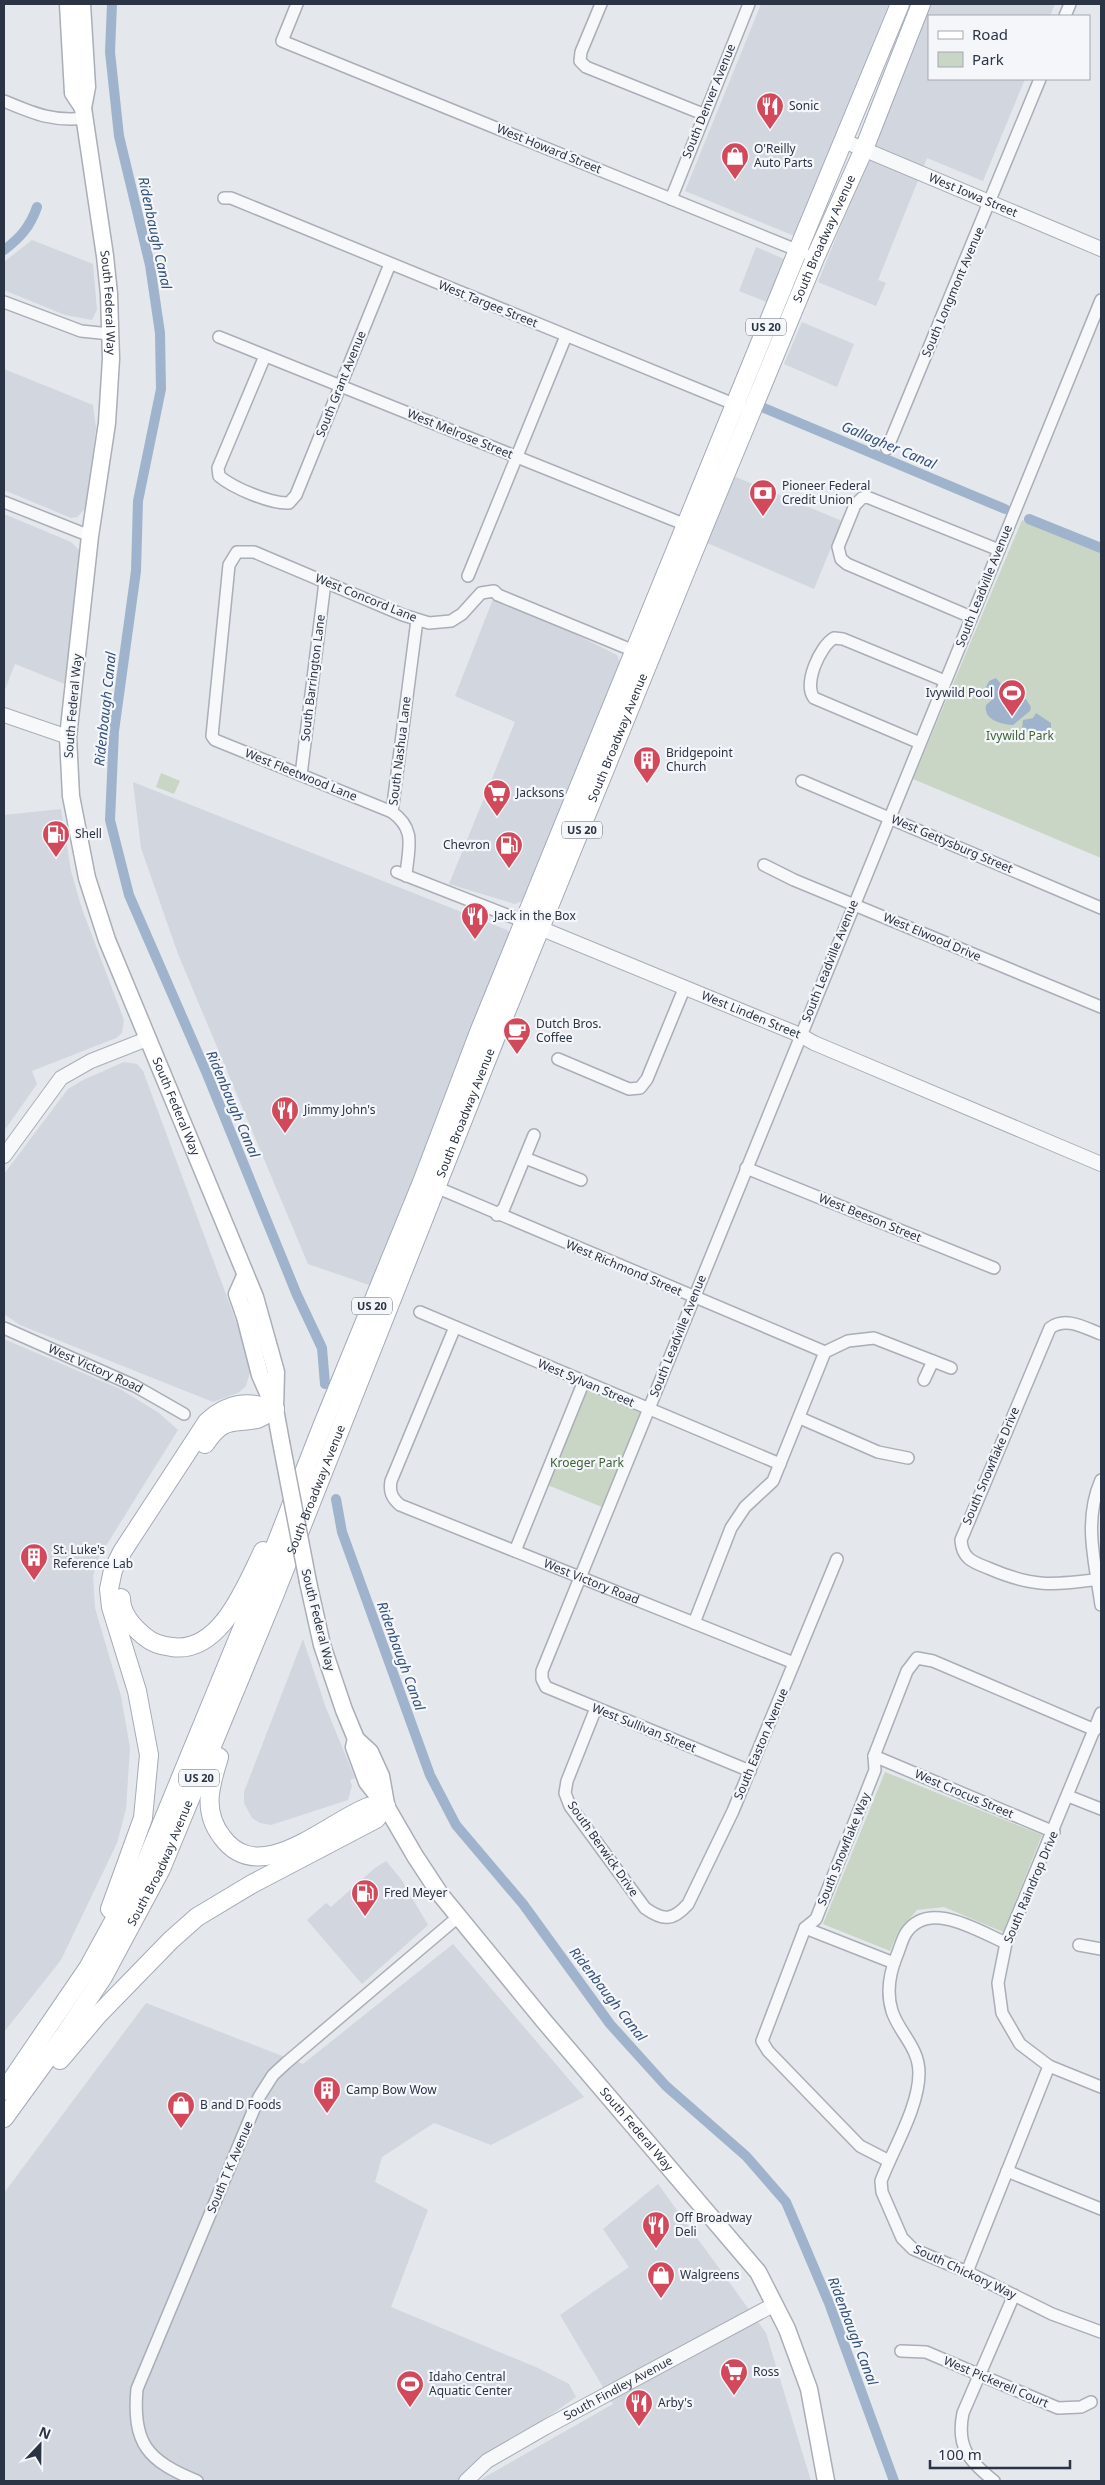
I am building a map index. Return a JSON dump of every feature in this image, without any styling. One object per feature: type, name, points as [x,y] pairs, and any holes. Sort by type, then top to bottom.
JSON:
[{"type":"main road","name":"South Federal Way","points":[[68,4],[73,93],[84,113]]},
{"type":"main road","name":"South Federal Way","points":[[82,4],[87,87],[84,113],[102,230],[109,294],[110,334],[107,423],[90,536],[68,737],[71,796],[87,878],[106,940],[255,1297],[276,1372],[275,1409],[308,1582],[322,1644],[344,1710],[356,1739],[370,1752],[381,1776],[386,1806],[415,1856],[458,1918],[758,2272],[787,2329],[809,2389],[826,2481]]},
{"type":"main road","name":"South Broadway Avenue","points":[[4,2091],[88,1968],[146,1862],[310,1459],[542,929],[644,655],[694,528],[735,404],[900,4]]},
{"type":"main road","name":"South Broadway Avenue","points":[[694,528],[752,411],[815,258],[864,149],[922,4]]},
{"type":"main road","name":"South Broadway Avenue","points":[[4,2118],[20,2099],[103,1976],[161,1869],[238,1684],[430,1185],[436,1142],[525,922],[644,655]]},
{"type":"main road","points":[[88,1968],[143,1818],[149,1754],[137,1691],[111,1607],[109,1589],[113,1570],[127,1544],[207,1422],[219,1412],[243,1404],[255,1403],[275,1409]]},
{"type":"main road","points":[[275,1409],[258,1419],[238,1420],[215,1430],[129,1560],[123,1574],[121,1603],[125,1616],[136,1629],[148,1640],[164,1646],[179,1648],[193,1646],[214,1634],[234,1607],[310,1459]]},
{"type":"main road","points":[[238,1684],[233,1713],[210,1786],[209,1810],[215,1828],[226,1842],[240,1852],[258,1856],[277,1854],[294,1848],[369,1806],[386,1806]]},
{"type":"main road","points":[[20,2099],[51,2070],[98,2015],[197,1917],[252,1884],[376,1819],[386,1806]]},
{"type":"street","name":"West Howard Street","points":[[298,4],[282,41],[815,258]]},
{"type":"street","points":[[601,4],[581,52],[580,61],[586,67],[703,114]]},
{"type":"street","name":"South Denver Avenue","points":[[670,199],[749,4]]},
{"type":"street","name":"South Longmont Avenue","points":[[887,449],[1040,80]]},
{"type":"street","points":[[4,101],[50,119],[67,120],[84,113]]},
{"type":"street","name":"West Iowa Street","points":[[844,141],[1101,249]]},
{"type":"street","name":"West Targee Street","points":[[224,198],[231,198],[752,411]]},
{"type":"street","name":"South Grant Avenue","points":[[265,356],[218,468],[219,476],[226,482],[271,500],[289,503],[296,495],[390,264]]},
{"type":"street","name":"South Leadville Avenue","points":[[542,1679],[542,1670],[1101,300]]},
{"type":"street","points":[[4,302],[81,331],[110,334]]},
{"type":"street","points":[[468,576],[566,336]]},
{"type":"street","name":"West Melrose Street","points":[[219,337],[694,528]]},
{"type":"street","points":[[971,617],[847,564],[838,553],[838,546],[847,524],[858,501],[874,497],[999,550]]},
{"type":"street","points":[[4,502],[90,536]]},
{"type":"street","name":"West Concord Lane","points":[[212,736],[229,565],[237,552],[254,552],[417,620],[429,623],[451,621],[462,614],[481,593],[494,591],[498,595],[644,655]]},
{"type":"street","name":"South Barrington Lane","points":[[300,775],[325,582]]},
{"type":"street","name":"South Nashua Lane","points":[[401,874],[409,829],[403,820],[392,812],[417,620]]},
{"type":"street","points":[[920,743],[819,701],[811,695],[810,680],[820,654],[824,646],[834,638],[843,639],[945,682]]},
{"type":"street","points":[[4,715],[68,737]]},
{"type":"street","name":"West Fleetwood Lane","points":[[212,736],[215,740],[392,812]]},
{"type":"street","name":"West Gettysburg Street","points":[[802,781],[1101,908]]},
{"type":"street","name":"West Elwood Drive","points":[[764,865],[1101,1007]]},
{"type":"street","name":"West Linden Street","points":[[401,874],[525,922],[684,989],[800,1035],[823,1047],[1101,1164]]},
{"type":"street","points":[[558,1059],[629,1089],[640,1088],[646,1079],[684,989]]},
{"type":"street","points":[[4,1156],[61,1078],[91,1061],[147,1039]]},
{"type":"street","points":[[497,1215],[504,1208],[534,1135]]},
{"type":"street","points":[[525,1158],[581,1180]]},
{"type":"street","name":"West Beeson Street","points":[[746,1168],[994,1268]]},
{"type":"street","name":"West Richmond Street","points":[[430,1185],[497,1215],[826,1352]]},
{"type":"street","name":"West Sylvan Street","points":[[420,1312],[780,1464]]},
{"type":"street","name":"South Snowflake Drive","points":[[1099,1579],[1060,1584],[1031,1584],[1009,1578],[969,1560],[961,1549],[961,1540],[1050,1328],[1056,1323],[1065,1322],[1101,1334]]},
{"type":"street","name":"West Victory Road","points":[[455,1327],[391,1482],[391,1495],[400,1505],[794,1663]]},
{"type":"street","name":"West Victory Road","points":[[4,1328],[135,1386],[184,1414]]},
{"type":"street","points":[[694,1623],[732,1528],[745,1507],[773,1481],[826,1352],[848,1341],[874,1338],[951,1368]]},
{"type":"street","points":[[924,1380],[932,1361]]},
{"type":"street","points":[[515,1551],[584,1382]]},
{"type":"street","points":[[800,1418],[878,1452],[908,1458]]},
{"type":"street","points":[[1101,1480],[1091,1511],[1091,1532],[1099,1579],[1101,1606]]},
{"type":"street","name":"South Easton Avenue","points":[[668,1918],[681,1912],[688,1904],[750,1771],[837,1559]]},
{"type":"street","name":"South Snowflake Way","points":[[889,2161],[860,2146],[768,2051],[762,2041],[805,1928],[816,1919],[827,1893],[875,1770],[874,1756],[907,1671],[917,1658],[933,1661],[1095,1730]]},
{"type":"street","name":"West Sullivan Street","points":[[542,1679],[546,1687],[750,1771]]},
{"type":"street","name":"South Berwick Drive","points":[[596,1708],[567,1781],[565,1793],[570,1806],[645,1908],[655,1915],[668,1918]]},
{"type":"street","name":"South Raindrop Drive","points":[[1101,1713],[1054,1832],[1006,1942],[998,1983],[1002,2013],[1020,2044],[1049,2066],[1101,2088]]},
{"type":"street","name":"West Crocus Street","points":[[874,1756],[1054,1832]]},
{"type":"street","points":[[1068,1796],[1101,1809]]},
{"type":"street","name":"South Chickory Way","points":[[1006,1942],[950,1919],[936,1917],[920,1920],[906,1933],[894,1963],[889,1997],[892,2012],[910,2040],[919,2072],[912,2104],[889,2161],[881,2187],[902,2238],[912,2249],[966,2272],[1052,2314],[1101,2332]]},
{"type":"street","name":"South T K Avenue","points":[[196,2481],[173,2471],[147,2451],[139,2433],[134,2414],[137,2389],[259,2097],[273,2075],[286,2063],[458,1918]]},
{"type":"street","points":[[805,1928],[894,1963]]},
{"type":"street","points":[[1078,1945],[1101,1949]]},
{"type":"street","points":[[966,2272],[1049,2066]]},
{"type":"street","points":[[1007,2171],[1101,2209]]},
{"type":"street","points":[[994,2481],[969,2458],[960,2436],[963,2414],[1014,2295]]},
{"type":"street","name":"South Findley Avenue","points":[[466,2481],[487,2462],[546,2428],[775,2304]]},
{"type":"street","name":"West Pickerell Court","points":[[901,2352],[926,2352],[1058,2408],[1081,2407],[1091,2402]]},
{"type":"shaded area","points":[[761,4],[889,4],[797,237],[685,191]]},
{"type":"shaded area","points":[[931,4],[1055,4],[1050,15],[928,15],[928,80],[1025,80],[983,181],[927,158],[878,280],[886,283],[876,306],[818,282]]},
{"type":"shaded area","points":[[32,240],[93,264],[97,310],[92,320],[65,315],[4,290],[4,262]]},
{"type":"shaded area","points":[[756,247],[784,259],[786,264],[769,303],[739,291]]},
{"type":"shaded area","points":[[802,322],[854,344],[837,387],[784,364]]},
{"type":"shaded area","points":[[4,369],[93,405],[96,428],[86,508],[77,517],[71,518],[4,490]]},
{"type":"shaded area","points":[[731,475],[842,521],[814,589],[705,542]]},
{"type":"shaded area","points":[[4,514],[71,542],[81,552],[65,684],[15,664],[4,692]]},
{"type":"shaded area","points":[[495,594],[617,655],[620,664],[524,900],[515,904],[449,884],[515,722],[455,696]]},
{"type":"shaded area","points":[[133,782],[507,930],[510,933],[479,1008],[372,1286],[308,1264],[178,954],[141,848]]},
{"type":"shaded area","points":[[61,809],[71,871],[82,909],[124,1020],[122,1033],[116,1038],[32,1071],[37,1084],[4,1131],[4,815]]},
{"type":"shaded area","points":[[124,1062],[137,1064],[143,1071],[240,1332],[250,1372],[246,1386],[238,1393],[213,1402],[20,1325],[4,1314],[4,1174],[68,1089],[83,1080]]},
{"type":"shaded area","points":[[4,1339],[120,1389],[159,1413],[178,1430],[99,1557],[93,1576],[95,1608],[121,1696],[130,1748],[126,1809],[117,1843],[61,1960],[4,2032]]},
{"type":"shaded area","points":[[303,1639],[326,1708],[355,1778],[350,1780],[352,1786],[348,1800],[271,1825],[260,1823],[252,1818],[244,1803],[244,1792]]},
{"type":"shaded area","points":[[386,1861],[401,1879],[428,1925],[362,1984],[307,1920],[326,1903],[331,1907],[375,1868]]},
{"type":"shaded area","points":[[453,1944],[584,2097],[491,2145],[434,2123],[382,2157],[375,2182],[428,2210],[391,2307],[538,2368],[569,2384],[576,2397],[457,2481],[4,2481],[4,2193],[146,2003],[303,2064]]},
{"type":"shaded area","points":[[658,2184],[766,2333],[811,2481],[481,2481],[483,2478],[613,2404],[560,2315],[629,2267],[603,2229]]},
{"type":"green space","name":"Ivywild Park","points":[[1022,520],[1101,552],[1101,858],[913,779]]},
{"type":"green space","points":[[161,773],[180,781],[174,794],[156,787]]},
{"type":"green space","name":"Kroeger Park","points":[[585,1387],[643,1410],[602,1507],[545,1484]]},
{"type":"green space","points":[[885,1772],[1042,1835],[1003,1932],[944,1907],[917,1910],[898,1932],[890,1951],[823,1924]]},
{"type":"water","points":[[996,678],[1001,684],[1022,693],[1031,707],[1030,711],[1013,725],[998,722],[987,714],[986,705],[993,699],[987,694],[986,687],[989,681]]},
{"type":"water","points":[[1036,713],[1051,723],[1051,729],[1047,733],[1041,734],[1035,729],[1026,733],[1022,729],[1023,720],[1033,718]]},
{"type":"waterway","name":"Ridenbaugh Canal","points":[[112,4],[110,52],[119,136],[150,265],[160,333],[161,389],[138,501],[136,571],[114,731],[110,820],[129,895],[207,1074],[297,1295],[322,1348],[325,1384]]},
{"type":"waterway","points":[[4,250],[24,232],[37,207]]},
{"type":"waterway","name":"Gallagher Canal","points":[[764,408],[1005,509]]},
{"type":"waterway","name":"Gallagher Canal","points":[[1029,519],[1101,548]]},
{"type":"waterway","name":"Ridenbaugh Canal","points":[[336,1499],[342,1532],[430,1775],[456,1825],[523,1904],[610,2024],[666,2086],[746,2156],[786,2202],[829,2303],[894,2481]]},
{"type":"place","name":"Sonic","points":[[770,130]]},
{"type":"place","name":"O'Reilly Auto Parts","points":[[735,180]]},
{"type":"place","name":"Pioneer Federal Credit Union","points":[[763,517]]},
{"type":"place","name":"Ivywild Pool","points":[[1012,717]]},
{"type":"place","name":"Bridgepoint Church","points":[[647,784]]},
{"type":"place","name":"Jacksons","points":[[497,817]]},
{"type":"place","name":"Shell","points":[[56,858]]},
{"type":"place","name":"Chevron","points":[[509,869]]},
{"type":"place","name":"Jack in the Box","points":[[475,940]]},
{"type":"place","name":"Dutch Bros. Coffee","points":[[517,1055]]},
{"type":"place","name":"Jimmy John's","points":[[285,1134]]},
{"type":"place","name":"St. Luke's Reference Lab","points":[[34,1581]]},
{"type":"place","name":"Fred Meyer","points":[[365,1917]]},
{"type":"place","name":"Camp Bow Wow","points":[[327,2114]]},
{"type":"place","name":"B and D Foods","points":[[181,2129]]},
{"type":"place","name":"Off Broadway Deli","points":[[656,2249]]},
{"type":"place","name":"Walgreens","points":[[661,2299]]},
{"type":"place","name":"Ross","points":[[734,2396]]},
{"type":"place","name":"Idaho Central Aquatic Center","points":[[410,2408]]},
{"type":"place","name":"Arby's","points":[[639,2427]]}]
